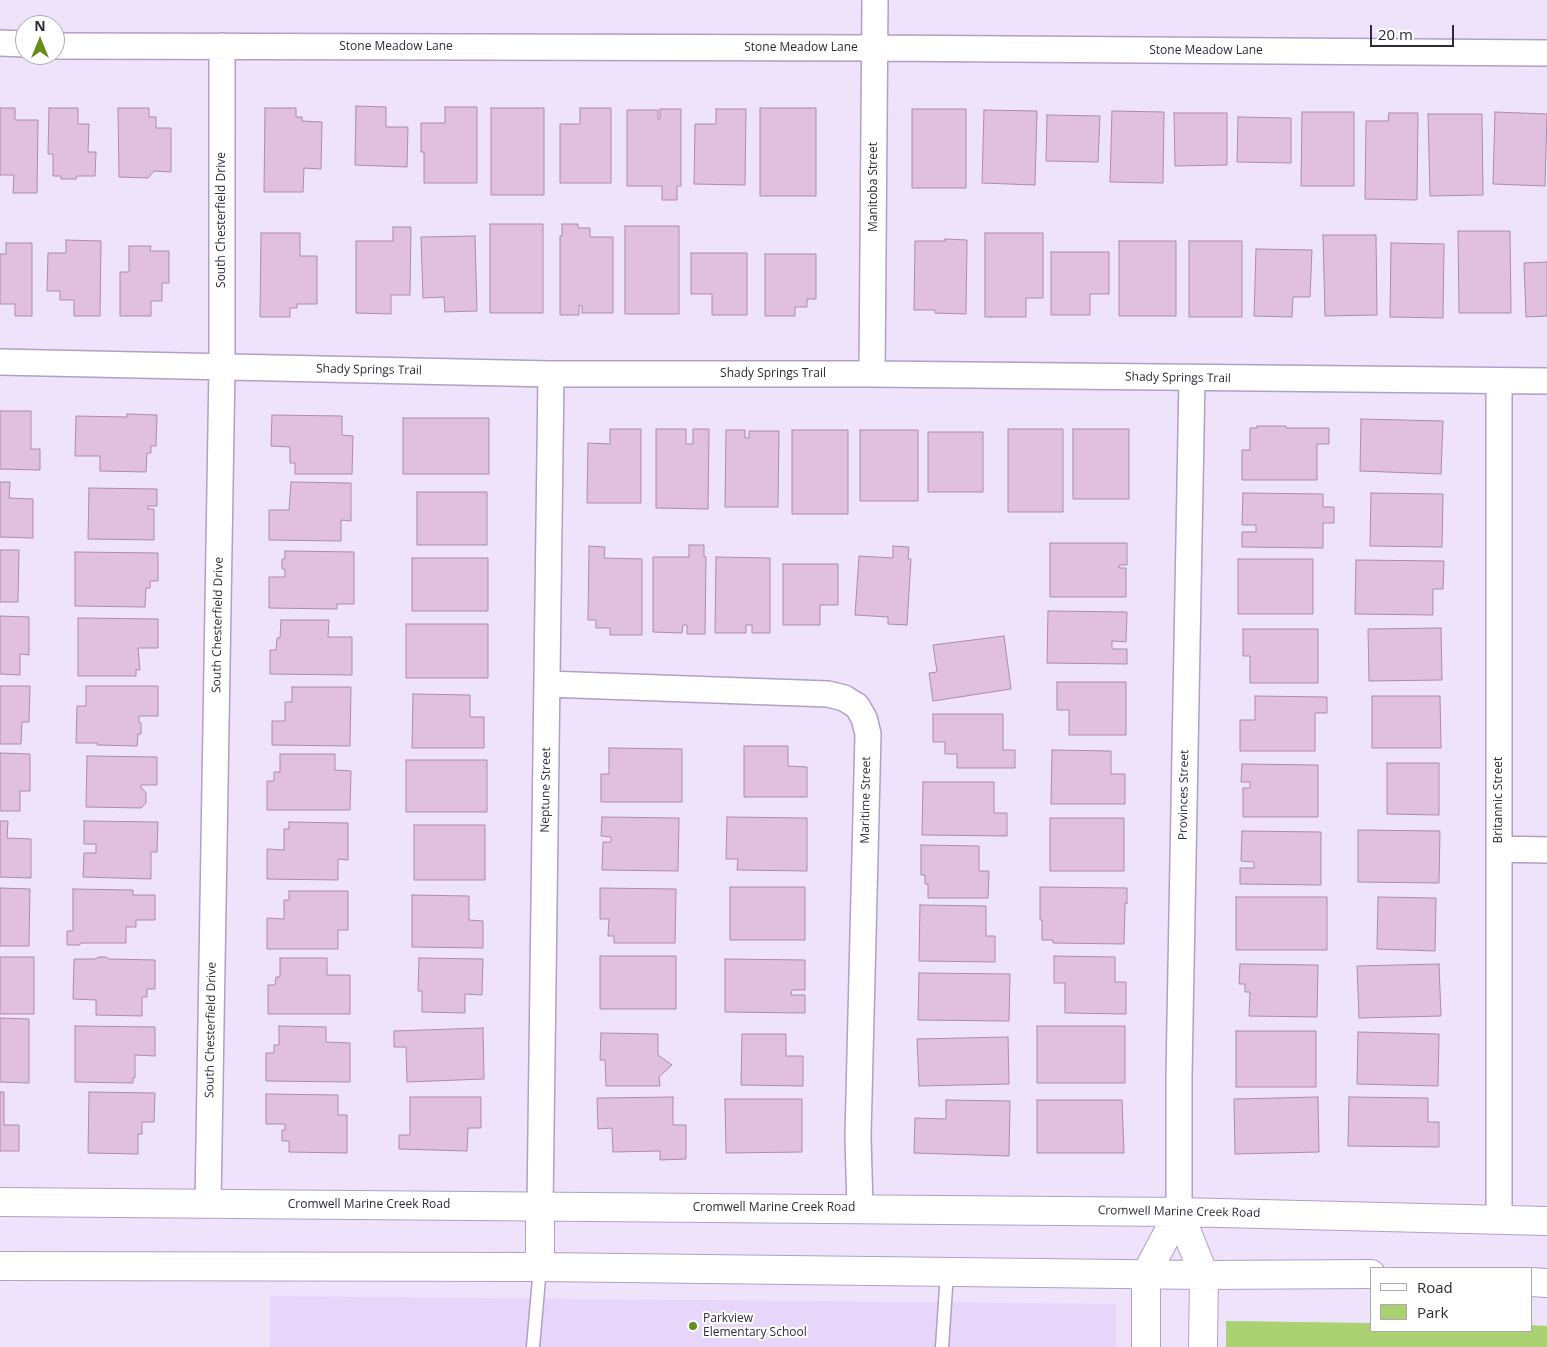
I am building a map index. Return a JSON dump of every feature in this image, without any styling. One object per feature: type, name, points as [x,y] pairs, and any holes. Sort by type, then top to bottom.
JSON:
[{"type":"main road","name":"Cromwell Marine Creek Road","points":[[0,1202],[1179,1212],[1547,1221]]},
{"type":"main road","points":[[540,1206],[540,1268]]},
{"type":"main road","points":[[1146,1347],[1146,1274],[1179,1212]]},
{"type":"main road","points":[[1179,1212],[1204,1275],[1203,1347]]},
{"type":"main road","points":[[0,1266],[540,1268],[1204,1275],[1370,1274]]},
{"type":"main road","points":[[1532,1282],[1547,1283]]},
{"type":"street","name":"Manitoba Street","points":[[872,374],[875,0]]},
{"type":"street","points":[[0,43],[15,44]]},
{"type":"street","name":"Stone Meadow Lane","points":[[65,46],[875,48],[1547,53]]},
{"type":"street","name":"South Chesterfield Drive","points":[[208,1203],[222,367],[222,46]]},
{"type":"street","name":"Shady Springs Trail","points":[[0,362],[551,374],[872,374],[1547,382]]},
{"type":"street","name":"Neptune Street","points":[[540,1206],[551,374]]},
{"type":"street","name":"Provinces Street","points":[[1179,1212],[1179,1064],[1192,378]]},
{"type":"street","name":"Britannic Street","points":[[1499,381],[1499,1220]]},
{"type":"street","name":"Maritime Street","points":[[547,684],[828,694],[844,698],[857,706],[864,718],[868,734],[858,1136],[860,1209]]},
{"type":"street","points":[[1499,849],[1547,850]]},
{"type":"lane","points":[[533,1347],[540,1268]]},
{"type":"lane","points":[[942,1347],[947,1273]]},
{"type":"shaded area","name":"Parkview Elementary School","points":[[270,1296],[1116,1304],[1116,1347],[270,1347]]},
{"type":"green space","points":[[1226,1321],[1370,1323],[1370,1332],[1532,1332],[1532,1325],[1547,1326],[1547,1347],[1226,1347]]},
{"type":"building","points":[[356,106],[386,107],[386,127],[408,127],[407,167],[355,165]]},
{"type":"building","points":[[445,107],[477,107],[477,183],[424,183],[424,152],[421,152],[421,123],[445,123]]},
{"type":"building","points":[[0,108],[15,108],[15,120],[38,120],[37,193],[13,193],[14,175],[0,175]]},
{"type":"building","points":[[49,108],[78,108],[78,124],[89,124],[88,152],[96,152],[95,176],[77,176],[76,179],[61,179],[61,176],[53,176],[53,154],[48,154]]},
{"type":"building","points":[[118,108],[149,108],[149,117],[156,117],[156,128],[171,128],[171,172],[154,171],[148,178],[119,177]]},
{"type":"building","points":[[265,108],[296,108],[296,117],[302,117],[302,121],[322,122],[321,169],[304,168],[303,192],[264,192]]},
{"type":"building","points":[[491,108],[544,108],[544,195],[491,195]]},
{"type":"building","points":[[580,108],[611,108],[611,183],[560,183],[560,124],[580,124]]},
{"type":"building","points":[[760,108],[816,108],[816,196],[760,196]]},
{"type":"building","points":[[660,109],[681,109],[681,186],[677,186],[677,200],[662,200],[662,186],[627,186],[627,110],[658,110],[658,119],[660,119]]},
{"type":"building","points":[[716,109],[746,109],[745,185],[694,184],[695,124],[716,124]]},
{"type":"building","points":[[912,109],[966,109],[966,188],[912,188]]},
{"type":"building","points":[[984,110],[1037,111],[1035,185],[982,183]]},
{"type":"building","points":[[1112,111],[1164,112],[1163,183],[1110,182]]},
{"type":"building","points":[[1302,112],[1354,112],[1354,186],[1301,186]]},
{"type":"building","points":[[1495,112],[1547,114],[1545,186],[1493,184]]},
{"type":"building","points":[[1174,113],[1227,113],[1227,165],[1175,166]]},
{"type":"building","points":[[1389,113],[1418,113],[1417,200],[1365,199],[1366,121],[1388,121]]},
{"type":"building","points":[[1428,114],[1482,114],[1483,195],[1430,196]]},
{"type":"building","points":[[1047,115],[1100,116],[1098,162],[1046,161]]},
{"type":"building","points":[[1238,117],[1291,118],[1291,163],[1237,162]]},
{"type":"building","points":[[490,224],[543,224],[543,313],[490,313]]},
{"type":"building","points":[[562,224],[578,224],[578,228],[590,228],[590,237],[613,237],[613,313],[582,313],[582,306],[579,305],[579,315],[560,315],[560,236],[562,236]]},
{"type":"building","points":[[625,226],[679,226],[679,314],[625,314]]},
{"type":"building","points":[[393,227],[411,227],[410,295],[391,295],[391,314],[356,313],[356,241],[393,241]]},
{"type":"building","points":[[1458,231],[1510,231],[1511,313],[1459,313]]},
{"type":"building","points":[[261,233],[300,233],[300,256],[317,256],[317,304],[297,304],[297,308],[290,308],[290,317],[260,317]]},
{"type":"building","points":[[985,233],[1043,233],[1043,298],[1026,298],[1026,317],[985,317]]},
{"type":"building","points":[[1323,235],[1376,235],[1377,315],[1325,316]]},
{"type":"building","points":[[475,236],[477,311],[445,312],[444,297],[423,298],[421,237]]},
{"type":"building","points":[[945,239],[967,240],[966,314],[935,313],[935,310],[914,310],[915,241],[945,241]]},
{"type":"building","points":[[66,240],[101,241],[100,316],[74,316],[74,300],[60,300],[60,291],[47,291],[48,253],[66,253]]},
{"type":"building","points":[[1119,241],[1176,241],[1176,316],[1119,316]]},
{"type":"building","points":[[1189,241],[1242,241],[1242,317],[1189,317]]},
{"type":"building","points":[[6,243],[32,243],[32,316],[15,316],[15,304],[0,304],[0,254],[6,254]]},
{"type":"building","points":[[1391,243],[1444,244],[1443,318],[1390,317]]},
{"type":"building","points":[[129,246],[151,246],[150,251],[169,251],[169,283],[162,283],[162,301],[151,301],[151,316],[120,316],[120,272],[129,272]]},
{"type":"building","points":[[1256,249],[1312,250],[1310,297],[1293,297],[1292,317],[1254,316]]},
{"type":"building","points":[[1051,252],[1109,252],[1109,294],[1090,294],[1090,315],[1051,315]]},
{"type":"building","points":[[691,253],[747,253],[747,315],[712,315],[712,294],[691,294]]},
{"type":"building","points":[[765,254],[816,254],[816,299],[807,299],[807,307],[795,307],[795,316],[765,316]]},
{"type":"building","points":[[1547,262],[1547,316],[1526,317],[1524,263]]},
{"type":"building","points":[[0,411],[31,411],[31,449],[40,449],[40,470],[0,469]]},
{"type":"building","points":[[127,414],[157,415],[156,446],[151,446],[151,453],[147,453],[146,472],[100,471],[100,456],[75,456],[76,416],[127,417]]},
{"type":"building","points":[[272,415],[342,416],[342,435],[353,436],[352,474],[295,474],[295,463],[290,463],[290,447],[271,446]]},
{"type":"building","points":[[403,418],[489,418],[489,474],[403,474]]},
{"type":"building","points":[[1361,419],[1443,421],[1441,474],[1360,471]]},
{"type":"building","points":[[1257,426],[1329,428],[1329,444],[1317,444],[1317,480],[1242,480],[1242,450],[1250,450],[1250,428],[1257,428]]},
{"type":"building","points":[[610,429],[641,429],[641,503],[587,503],[588,443],[610,444]]},
{"type":"building","points":[[656,429],[686,429],[686,444],[693,444],[693,429],[709,429],[708,509],[656,508]]},
{"type":"building","points":[[1008,429],[1063,429],[1063,512],[1008,512]]},
{"type":"building","points":[[1073,429],[1129,429],[1129,499],[1073,499]]},
{"type":"building","points":[[726,430],[745,430],[745,438],[749,438],[749,431],[779,431],[778,507],[725,507]]},
{"type":"building","points":[[792,430],[848,430],[848,514],[792,514]]},
{"type":"building","points":[[860,430],[918,430],[918,501],[860,501]]},
{"type":"building","points":[[928,432],[983,432],[983,492],[928,492]]},
{"type":"building","points":[[0,482],[10,482],[9,498],[33,499],[33,538],[0,537]]},
{"type":"building","points":[[291,482],[351,483],[351,521],[341,520],[341,541],[269,540],[269,510],[289,510]]},
{"type":"building","points":[[89,488],[157,489],[157,506],[148,506],[148,509],[154,509],[154,540],[88,539]]},
{"type":"building","points":[[417,492],[487,492],[487,545],[417,545]]},
{"type":"building","points":[[1243,493],[1323,494],[1323,507],[1334,507],[1334,523],[1323,523],[1323,548],[1242,547],[1242,532],[1256,532],[1256,525],[1242,525]]},
{"type":"building","points":[[1371,493],[1443,494],[1442,547],[1370,546]]},
{"type":"building","points":[[1050,543],[1127,543],[1127,565],[1119,565],[1119,568],[1126,568],[1126,597],[1050,597]]},
{"type":"building","points":[[689,545],[704,545],[704,557],[706,557],[705,634],[687,634],[687,625],[683,625],[682,633],[653,632],[653,557],[689,557]]},
{"type":"building","points":[[589,546],[605,547],[604,558],[642,559],[642,635],[610,635],[610,628],[596,628],[596,620],[588,620]]},
{"type":"building","points":[[893,546],[909,547],[908,559],[911,559],[907,625],[888,624],[888,617],[855,615],[859,556],[893,558]]},
{"type":"building","points":[[0,550],[19,550],[18,602],[0,602]]},
{"type":"building","points":[[285,551],[354,552],[354,604],[337,604],[337,609],[269,608],[269,577],[285,577],[285,569],[282,569],[282,559],[285,559]]},
{"type":"building","points":[[75,552],[158,553],[158,581],[150,581],[150,588],[146,588],[145,607],[75,606]]},
{"type":"building","points":[[716,557],[770,558],[770,633],[752,633],[752,625],[746,625],[746,633],[715,633]]},
{"type":"building","points":[[412,558],[488,558],[488,611],[412,611]]},
{"type":"building","points":[[1238,559],[1313,559],[1313,614],[1238,614]]},
{"type":"building","points":[[1356,560],[1444,561],[1443,589],[1433,589],[1433,615],[1355,614]]},
{"type":"building","points":[[783,564],[838,564],[838,605],[820,605],[820,625],[783,625]]},
{"type":"building","points":[[1048,611],[1127,612],[1126,642],[1112,641],[1112,649],[1127,649],[1127,664],[1047,663]]},
{"type":"building","points":[[0,616],[29,617],[29,655],[20,654],[20,675],[0,674]]},
{"type":"building","points":[[78,618],[158,619],[158,648],[138,648],[140,670],[136,670],[136,676],[78,676]]},
{"type":"building","points":[[281,620],[329,620],[328,637],[352,637],[352,675],[270,674],[270,650],[276,650],[277,638],[280,638]]},
{"type":"building","points":[[406,624],[488,624],[488,678],[406,678]]},
{"type":"building","points":[[1441,628],[1442,680],[1369,681],[1368,629]]},
{"type":"building","points":[[1243,629],[1318,629],[1318,683],[1250,683],[1250,656],[1243,656]]},
{"type":"building","points":[[1004,636],[1011,689],[933,701],[929,673],[937,672],[933,645]]},
{"type":"building","points":[[1057,682],[1126,682],[1126,735],[1069,735],[1069,710],[1057,710]]},
{"type":"building","points":[[0,686],[30,686],[29,722],[22,722],[21,744],[0,744]]},
{"type":"building","points":[[86,686],[158,686],[158,716],[139,716],[141,734],[138,734],[137,746],[76,743],[77,706],[86,706]]},
{"type":"building","points":[[292,687],[351,687],[350,746],[272,745],[272,721],[285,721],[285,702],[292,702]]},
{"type":"building","points":[[413,694],[470,695],[470,717],[484,717],[484,748],[412,748]]},
{"type":"building","points":[[1255,696],[1327,697],[1327,713],[1315,713],[1315,751],[1240,751],[1240,720],[1255,720]]},
{"type":"building","points":[[1372,696],[1440,696],[1441,748],[1372,748]]},
{"type":"building","points":[[933,714],[1003,714],[1003,750],[1015,750],[1015,768],[957,768],[957,754],[945,754],[945,742],[933,742]]},
{"type":"building","points":[[744,746],[788,746],[788,766],[807,767],[807,797],[744,797]]},
{"type":"building","points":[[609,748],[682,749],[682,802],[601,802],[601,774],[609,774]]},
{"type":"building","points":[[1052,750],[1111,751],[1111,774],[1125,774],[1125,804],[1051,804]]},
{"type":"building","points":[[0,753],[30,754],[30,791],[20,791],[20,811],[0,811]]},
{"type":"building","points":[[280,754],[335,754],[335,770],[351,771],[350,810],[267,810],[267,781],[274,781],[274,772],[280,772]]},
{"type":"building","points":[[87,756],[157,757],[157,785],[141,785],[146,793],[146,803],[141,808],[86,807]]},
{"type":"building","points":[[406,760],[487,760],[487,812],[406,812]]},
{"type":"building","points":[[1387,763],[1439,763],[1439,815],[1387,814]]},
{"type":"building","points":[[1242,764],[1318,765],[1318,817],[1243,817],[1243,788],[1250,788],[1250,782],[1241,782]]},
{"type":"building","points":[[923,782],[994,782],[994,813],[1007,813],[1007,836],[922,835]]},
{"type":"building","points":[[602,817],[679,818],[678,871],[602,870],[603,842],[611,842],[611,837],[601,836]]},
{"type":"building","points":[[727,817],[807,818],[807,871],[737,870],[738,859],[726,859]]},
{"type":"building","points":[[1050,818],[1124,818],[1124,871],[1050,871]]},
{"type":"building","points":[[0,821],[8,821],[7,838],[31,839],[31,878],[0,877]]},
{"type":"building","points":[[84,821],[158,822],[157,852],[151,852],[151,879],[83,877],[84,853],[96,853],[96,844],[84,844]]},
{"type":"building","points":[[289,822],[348,823],[348,860],[338,859],[338,880],[267,879],[267,849],[284,850],[284,829],[289,829]]},
{"type":"building","points":[[414,825],[485,825],[485,880],[414,880]]},
{"type":"building","points":[[1358,830],[1440,831],[1439,883],[1358,882]]},
{"type":"building","points":[[1242,831],[1321,832],[1321,885],[1240,884],[1240,868],[1254,868],[1254,862],[1241,861]]},
{"type":"building","points":[[921,845],[979,846],[979,871],[989,871],[988,898],[928,898],[928,884],[925,884],[925,875],[921,875]]},
{"type":"building","points":[[730,887],[805,887],[805,940],[730,940]]},
{"type":"building","points":[[1040,887],[1127,888],[1124,944],[1053,943],[1053,940],[1042,940]]},
{"type":"building","points":[[0,888],[30,889],[29,946],[0,946]]},
{"type":"building","points":[[600,888],[676,889],[675,943],[614,943],[614,936],[608,936],[609,919],[600,919]]},
{"type":"building","points":[[73,889],[133,890],[133,895],[155,895],[155,920],[136,920],[136,927],[126,927],[126,943],[80,943],[80,945],[67,945],[67,931],[73,931]]},
{"type":"building","points":[[289,891],[348,891],[348,930],[338,930],[338,949],[267,949],[267,918],[284,919],[284,900],[289,900]]},
{"type":"building","points":[[412,895],[469,896],[469,920],[483,921],[483,948],[412,947]]},
{"type":"building","points":[[1236,897],[1327,897],[1327,950],[1236,950]]},
{"type":"building","points":[[1378,897],[1436,898],[1435,951],[1377,949]]},
{"type":"building","points":[[920,905],[986,906],[986,936],[995,936],[995,962],[919,961]]},
{"type":"building","points":[[600,956],[676,956],[676,1009],[600,1009]]},
{"type":"building","points":[[1054,956],[1115,957],[1115,982],[1126,982],[1126,1014],[1065,1013],[1065,983],[1054,983]]},
{"type":"building","points":[[0,957],[34,957],[34,1014],[0,1014]]},
{"type":"building","points":[[99,957],[155,960],[155,989],[147,989],[147,997],[142,997],[142,1016],[96,1015],[96,1000],[73,999],[74,959],[95,959]]},
{"type":"building","points":[[280,958],[327,958],[327,975],[350,975],[350,1014],[268,1014],[268,985],[275,985],[276,977],[280,977]]},
{"type":"building","points":[[419,958],[483,959],[482,995],[465,994],[465,1013],[422,1012],[422,991],[418,991]]},
{"type":"building","points":[[725,959],[805,960],[805,990],[792,990],[791,995],[805,995],[805,1013],[725,1012]]},
{"type":"building","points":[[1240,964],[1318,965],[1317,1017],[1249,1016],[1250,992],[1245,992],[1245,984],[1239,984]]},
{"type":"building","points":[[1439,964],[1441,1016],[1359,1018],[1357,966]]},
{"type":"building","points":[[919,973],[1010,974],[1009,1021],[918,1020]]},
{"type":"building","points":[[0,1018],[29,1019],[29,1083],[0,1082]]},
{"type":"building","points":[[75,1026],[155,1027],[155,1056],[135,1055],[135,1078],[133,1078],[133,1083],[75,1082]]},
{"type":"building","points":[[279,1026],[326,1027],[326,1042],[350,1043],[350,1082],[266,1081],[266,1053],[274,1053],[274,1045],[279,1045]]},
{"type":"building","points":[[1037,1026],[1125,1026],[1125,1083],[1037,1083]]},
{"type":"building","points":[[483,1028],[484,1079],[407,1082],[406,1047],[394,1047],[394,1031]]},
{"type":"building","points":[[1236,1031],[1316,1031],[1316,1087],[1236,1087]]},
{"type":"building","points":[[1358,1032],[1439,1034],[1438,1086],[1357,1084]]},
{"type":"building","points":[[601,1033],[658,1034],[658,1055],[672,1065],[659,1077],[660,1086],[606,1086],[605,1060],[600,1060]]},
{"type":"building","points":[[742,1034],[786,1034],[786,1056],[803,1056],[803,1086],[741,1085]]},
{"type":"building","points":[[1008,1037],[1009,1084],[919,1086],[917,1039]]},
{"type":"building","points":[[0,1092],[4,1092],[4,1125],[19,1125],[19,1151],[0,1151]]},
{"type":"building","points":[[89,1092],[155,1093],[154,1122],[142,1122],[142,1134],[138,1134],[138,1154],[88,1153]]},
{"type":"building","points":[[266,1094],[338,1095],[338,1115],[347,1115],[347,1153],[289,1152],[289,1141],[282,1141],[282,1130],[285,1130],[285,1124],[266,1124]]},
{"type":"building","points":[[410,1097],[481,1097],[481,1128],[468,1128],[467,1151],[399,1149],[399,1135],[410,1135]]},
{"type":"building","points":[[673,1097],[673,1125],[686,1125],[686,1159],[660,1160],[660,1151],[613,1152],[612,1128],[598,1129],[597,1098]]},
{"type":"building","points":[[1318,1097],[1319,1152],[1235,1154],[1234,1099]]},
{"type":"building","points":[[1349,1097],[1428,1098],[1428,1122],[1439,1122],[1439,1147],[1348,1146]]},
{"type":"building","points":[[725,1099],[802,1099],[802,1152],[726,1153]]},
{"type":"building","points":[[946,1100],[1010,1101],[1009,1156],[914,1153],[915,1118],[946,1119]]},
{"type":"building","points":[[1037,1100],[1122,1100],[1124,1153],[1037,1153]]},
{"type":"place","name":"Parkview Elementary School","points":[[693,1326]]}]
